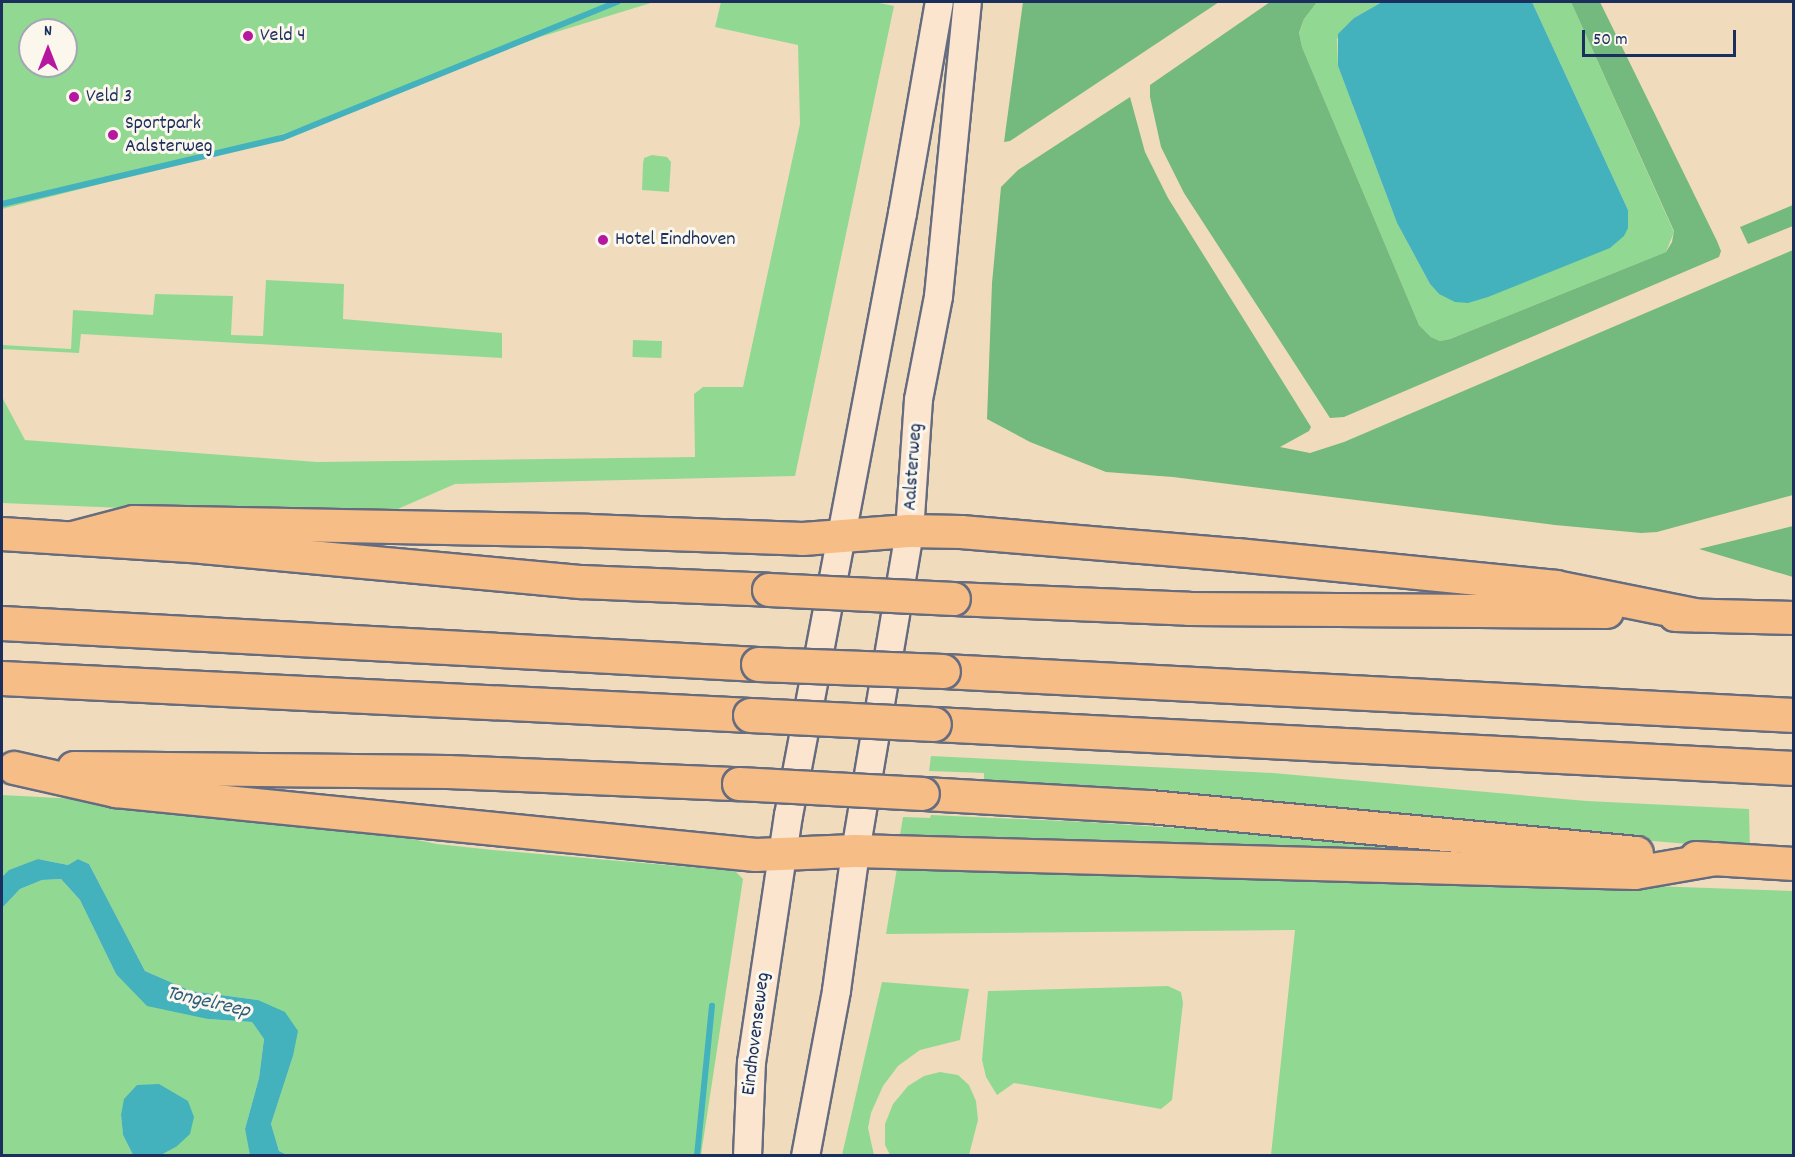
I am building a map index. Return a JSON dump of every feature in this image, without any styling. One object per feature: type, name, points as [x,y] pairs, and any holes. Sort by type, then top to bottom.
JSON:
[{"type":"highway","points":[[73,538],[134,522],[588,531],[803,539],[909,531],[961,532],[1237,555],[1556,587],[1695,615]]},
{"type":"highway","points":[[2,534],[202,547],[582,582],[1189,609],[1542,610],[1794,618]]},
{"type":"highway","points":[[2,623],[758,664],[943,671],[1794,715]]},
{"type":"highway","points":[[2,678],[1794,768]]},
{"type":"highway","points":[[8,768],[116,791],[578,838],[783,856],[855,851],[1635,873],[1716,859]]},
{"type":"highway","points":[[8,768],[448,772],[739,784],[1150,807],[1716,859],[1794,864]]},
{"type":"main road","points":[[783,856],[840,536],[903,213],[939,2]]},
{"type":"main road","name":"Aalsterweg","points":[[805,1155],[816,1107],[855,851],[909,531],[918,399],[938,296],[967,2]]},
{"type":"main road","name":"Eindhovenseweg","points":[[747,1155],[751,1062],[783,856]]},
{"type":"green space","name":"Sportpark Aalsterweg","points":[[2,2],[654,2],[540,37],[254,145],[2,209]]},
{"type":"green space","points":[[721,2],[875,2],[894,6],[795,476],[455,484],[384,515],[220,512],[2,503],[2,397],[25,440],[317,462],[695,457],[694,394],[703,387],[743,387],[800,124],[798,45],[715,27]]},
{"type":"green space","points":[[1023,2],[1219,2],[1010,141],[1004,142]]},
{"type":"green space","points":[[1270,2],[1317,2],[1304,19],[1299,33],[1302,47],[1419,325],[1431,337],[1440,341],[1450,339],[1666,252],[1672,242],[1674,231],[1571,2],[1600,2],[1717,241],[1721,251],[1719,257],[1344,417],[1330,418],[1184,193],[1161,147],[1150,97],[1150,85]]},
{"type":"green space","points":[[1317,2],[1382,2],[1354,18],[1337,39],[1338,66],[1397,223],[1430,284],[1439,294],[1628,210],[1532,2],[1571,2],[1674,232],[1666,252],[1450,339],[1440,341],[1431,337],[1419,325],[1302,47],[1299,34],[1304,19]]},
{"type":"green space","points":[[1130,97],[1145,152],[1168,198],[1311,427],[1309,431],[1280,447],[1310,453],[1344,442],[1793,250],[1793,495],[1657,532],[1641,533],[1555,525],[1173,477],[1106,472],[1030,442],[987,419],[992,283],[1001,187],[1018,170]]},
{"type":"green space","points":[[652,155],[667,157],[671,162],[669,192],[642,190],[644,158]]},
{"type":"green space","points":[[1793,205],[1793,226],[1748,244],[1740,227]]},
{"type":"green space","points":[[266,280],[344,284],[343,319],[502,333],[502,358],[81,334],[79,353],[2,349],[2,345],[71,349],[73,310],[153,315],[155,294],[233,296],[231,335],[263,336]]},
{"type":"green space","points":[[633,340],[662,341],[661,358],[632,357]]},
{"type":"green space","points":[[1793,526],[1793,577],[1699,549]]},
{"type":"green space","points":[[931,756],[1273,773],[1587,801],[1749,809],[1750,849],[984,786],[984,773],[929,771]]},
{"type":"green space","points":[[2,795],[116,801],[368,830],[437,844],[735,871],[743,879],[701,1155],[287,1155],[279,1151],[271,1124],[293,1056],[258,1000],[191,991],[145,971],[89,864],[78,859],[68,865],[38,859],[2,877]]},
{"type":"green space","points":[[931,815],[1086,822],[1360,840],[1529,857],[1171,852],[1096,840],[900,835],[903,817],[930,818]]},
{"type":"green space","points":[[897,868],[1278,873],[1793,891],[1793,1155],[1271,1155],[1295,930],[886,934]]},
{"type":"green space","points":[[61,879],[80,900],[116,974],[208,1019],[252,1022],[264,1039],[259,1078],[245,1129],[251,1155],[161,1155],[176,1147],[121,1115],[123,1135],[133,1155],[2,1155],[2,908],[20,889],[42,880]]},
{"type":"green space","points":[[882,982],[969,989],[960,1040],[920,1050],[898,1066],[883,1086],[871,1113],[868,1128],[874,1155],[842,1155]]},
{"type":"green space","points":[[1168,986],[1181,992],[1183,1003],[1172,1100],[1161,1109],[1014,1083],[997,1095],[986,1077],[982,1060],[988,991]]},
{"type":"green space","points":[[940,1072],[958,1075],[969,1085],[976,1101],[978,1120],[969,1155],[890,1155],[885,1145],[885,1124],[893,1104],[908,1086],[924,1076]]},
{"type":"water","points":[[1382,2],[1532,2],[1628,210],[1628,228],[1624,236],[1610,248],[1488,297],[1468,303],[1455,302],[1439,294],[1430,284],[1397,223],[1338,66],[1338,34],[1354,18]]},
{"type":"water","name":"Tongelreep","points":[[38,859],[68,865],[78,859],[89,864],[145,971],[191,991],[258,1000],[285,1012],[298,1031],[293,1056],[271,1124],[279,1151],[287,1155],[250,1155],[245,1129],[259,1078],[264,1039],[252,1022],[208,1019],[147,1006],[116,974],[80,900],[61,879],[42,880],[20,889],[2,908],[2,877],[9,870]]},
{"type":"water","points":[[159,1084],[188,1101],[194,1117],[190,1134],[176,1147],[161,1155],[133,1155],[123,1135],[121,1115],[124,1099],[137,1085]]},
{"type":"waterway","points":[[2,204],[282,138],[617,2]]},
{"type":"waterway","points":[[697,1156],[712,1006]]},
{"type":"place","name":"Veld 4","points":[[248,36]]},
{"type":"place","name":"Veld 3","points":[[74,97]]},
{"type":"place","name":"Sportpark Aalsterweg","points":[[113,135]]},
{"type":"place","name":"Hotel Eindhoven","points":[[603,240]]}]
